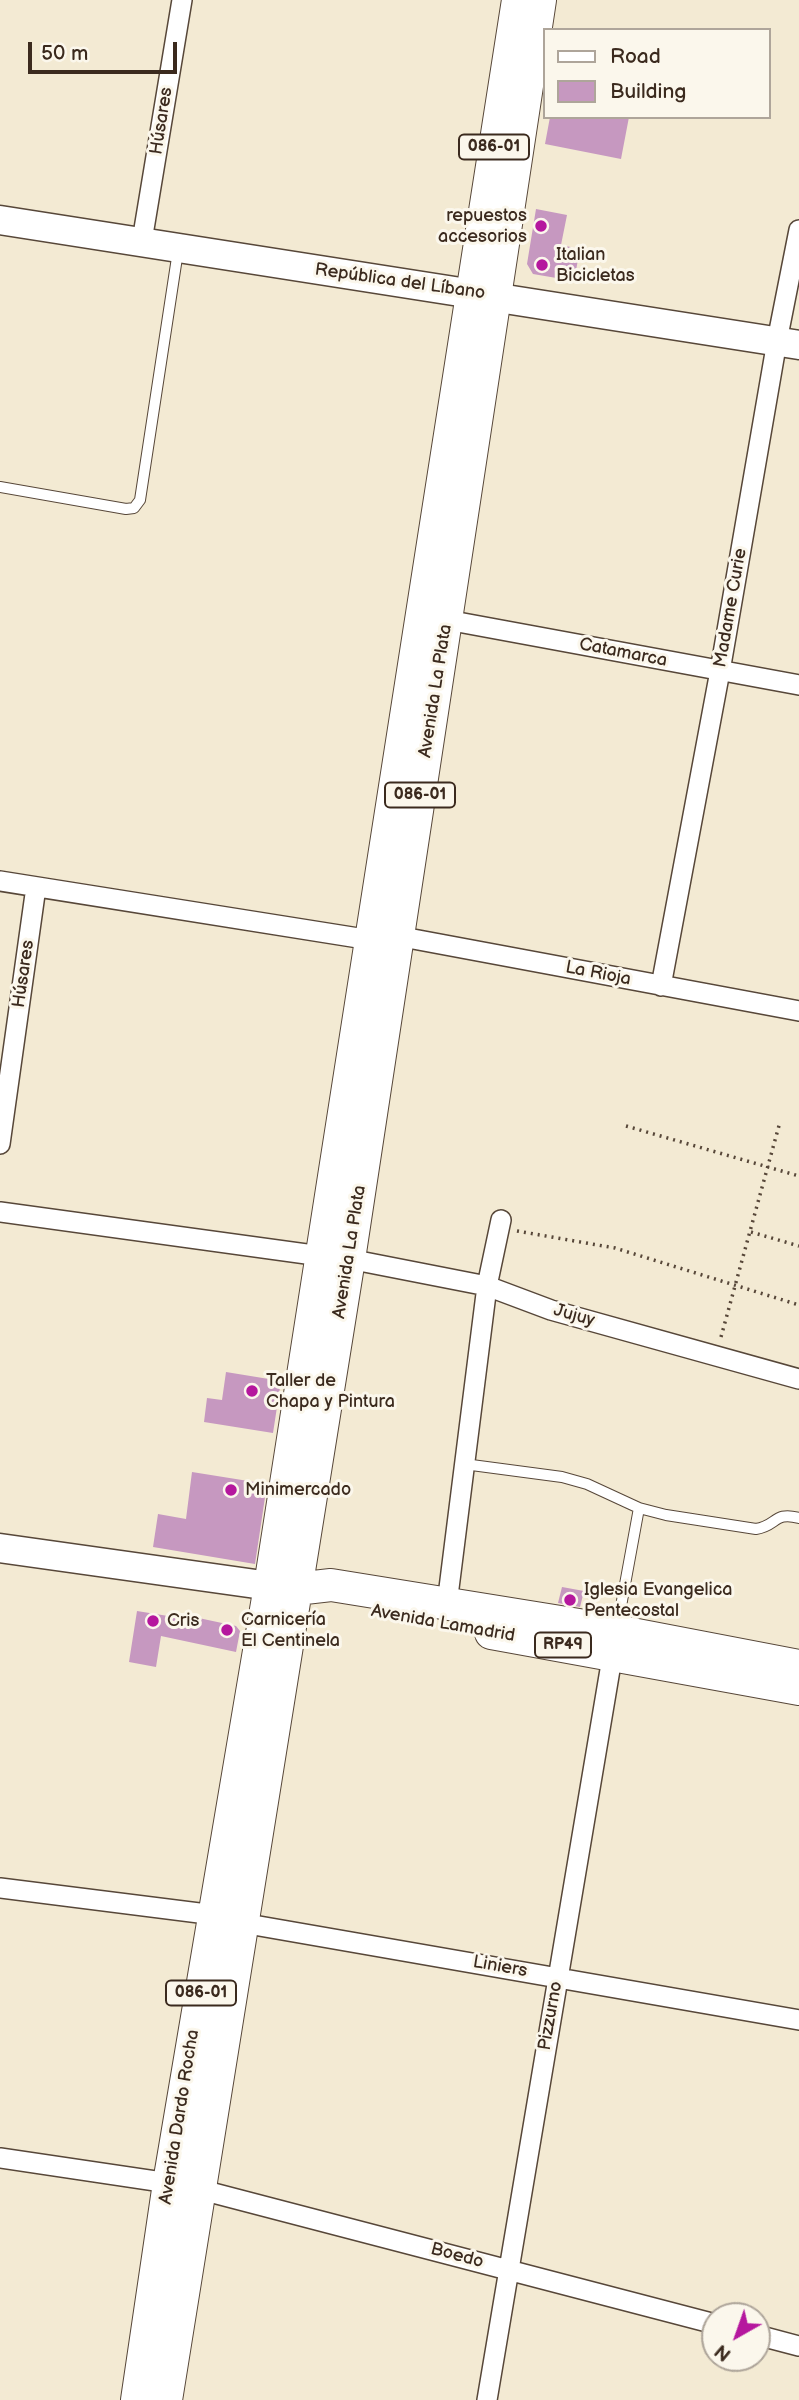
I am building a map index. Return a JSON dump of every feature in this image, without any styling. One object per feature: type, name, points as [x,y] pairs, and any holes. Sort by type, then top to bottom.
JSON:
[{"type":"main road","name":"Avenida La Plata","points":[[384,938],[447,620],[482,295],[518,0]]},
{"type":"main road","name":"Avenida La Plata","points":[[283,1588],[482,295],[540,0]]},
{"type":"main road","name":"Avenida Lamadrid","points":[[283,1588],[331,1585],[447,1604],[799,1689]]},
{"type":"main road","name":"Avenida Lamadrid","points":[[283,1588],[326,1604],[799,1666]]},
{"type":"main road","name":"Avenida Dardo Rocha","points":[[136,2400],[184,2186],[283,1588]]},
{"type":"main road","name":"Avenida Dardo Rocha","points":[[166,2400],[184,2186]]},
{"type":"street","name":"Húsares","points":[[142,242],[182,0]]},
{"type":"street","name":"República del Líbano","points":[[0,220],[788,343]]},
{"type":"street","name":"Madame Curie","points":[[661,986],[720,671],[788,343],[799,230]]},
{"type":"street","name":"Catamarca","points":[[447,620],[799,685]]},
{"type":"street","name":"La Rioja","points":[[0,881],[384,938],[799,1011]]},
{"type":"street","name":"Húsares","points":[[0,1144],[36,887]]},
{"type":"street","name":"Jujuy","points":[[0,1212],[335,1258],[487,1286],[551,1310],[799,1380]]},
{"type":"street","points":[[447,1604],[487,1286],[500,1225]]},
{"type":"street","name":"Avenida Lamadrid","points":[[0,1548],[283,1588]]},
{"type":"street","name":"Pizzurno","points":[[487,2400],[615,1643]]},
{"type":"street","name":"Liniers","points":[[0,1888],[228,1919],[799,2020]]},
{"type":"street","name":"Boedo","points":[[0,2158],[184,2186],[701,2320]]},
{"type":"street","points":[[771,2339],[799,2346]]},
{"type":"lane","points":[[0,487],[126,509],[134,508],[140,500],[178,247]]},
{"type":"lane","points":[[463,1464],[562,1477],[587,1484],[639,1508],[756,1530],[768,1526],[777,1517],[785,1514],[799,1518]]},
{"type":"lane","points":[[615,1643],[639,1508]]},
{"type":"path","points":[[715,1356],[780,1122]]},
{"type":"path","points":[[626,1126],[799,1176]]},
{"type":"path","points":[[500,1225],[523,1232],[615,1248],[799,1305]]},
{"type":"path","points":[[750,1231],[799,1246]]},
{"type":"building","points":[[550,119],[629,119],[621,159],[545,144]]},
{"type":"building","points":[[536,209],[567,215],[561,245],[580,249],[574,281],[533,274],[527,264]]},
{"type":"building","points":[[226,1372],[281,1381],[273,1433],[204,1422],[207,1398],[222,1400]]},
{"type":"building","points":[[192,1472],[267,1484],[255,1564],[153,1547],[158,1514],[186,1519]]},
{"type":"building","name":"Iglesia Evangelica Pentecostal","points":[[562,1587],[584,1591],[580,1607],[558,1603]]},
{"type":"building","points":[[137,1611],[193,1620],[194,1617],[236,1626],[240,1631],[236,1652],[161,1636],[156,1667],[129,1662]]},
{"type":"place","name":"repuestos accesorios","points":[[541,226]]},
{"type":"place","name":"Italian Bicicletas","points":[[542,265]]},
{"type":"place","name":"Taller de Chapa y Pintura","points":[[252,1391]]},
{"type":"place","name":"Minimercado","points":[[231,1490]]},
{"type":"place","name":"Iglesia Evangelica Pentecostal","points":[[570,1600]]},
{"type":"place","name":"Cris","points":[[153,1621]]},
{"type":"place","name":"Carnicería El Centinela","points":[[227,1630]]}]
